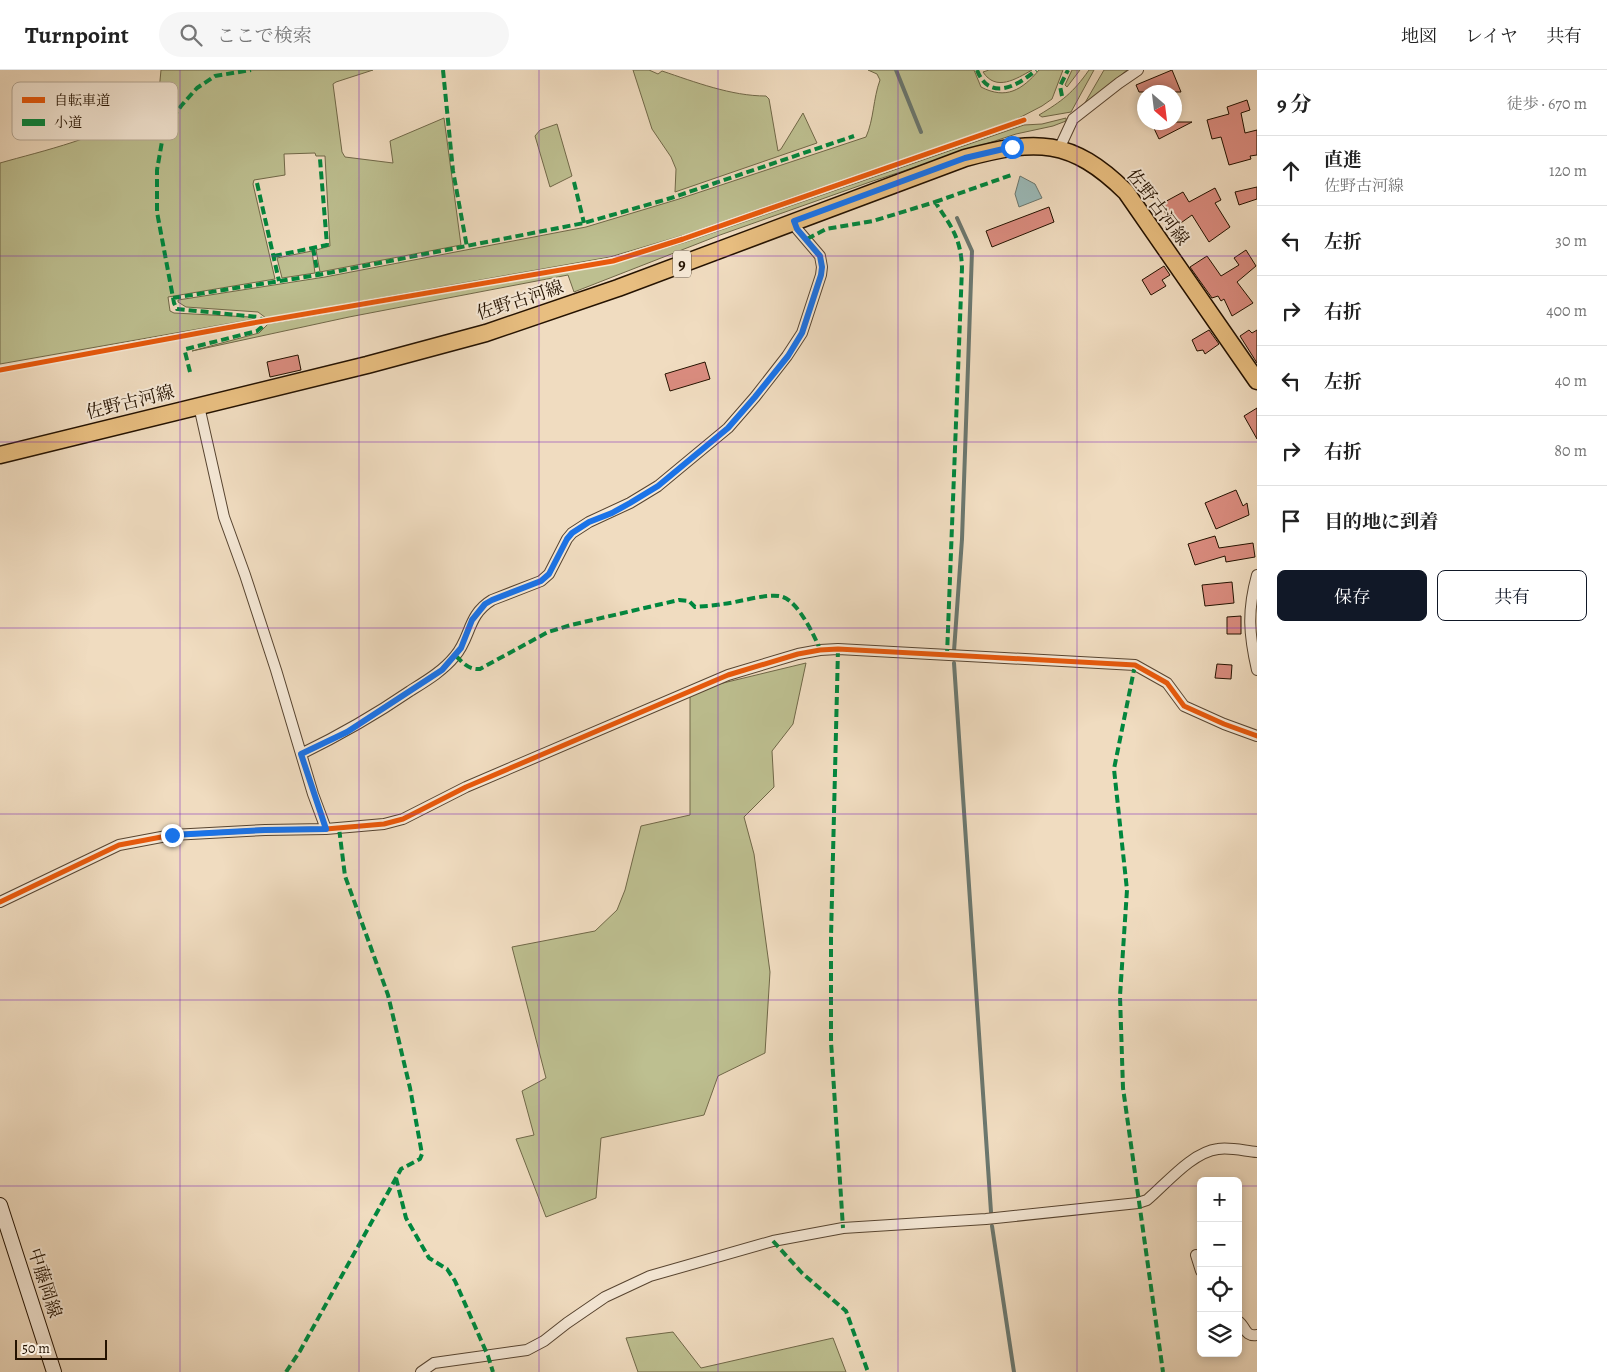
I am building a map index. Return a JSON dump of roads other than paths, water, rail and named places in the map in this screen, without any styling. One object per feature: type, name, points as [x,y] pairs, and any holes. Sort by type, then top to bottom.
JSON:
[{"type":"main road","name":"佐野古河線","points":[[0,455],[367,366],[486,333],[618,288],[965,158],[1012,147],[1032,146],[1059,149],[1091,162],[1110,176],[1126,192],[1257,381]]},
{"type":"main road","name":"中藤岡線","points":[[0,1205],[54,1372]]},
{"type":"street","points":[[1059,149],[1073,120],[1138,70]]},
{"type":"street","points":[[301,754],[347,732],[442,670],[461,648],[472,620],[485,604],[541,581],[549,574],[572,533],[589,522],[612,513],[658,486],[728,428],[755,397],[795,345],[806,324],[822,267],[820,256],[797,229],[794,221]]},
{"type":"street","points":[[199,406],[224,517],[253,598],[326,829]]},
{"type":"street","points":[[1257,575],[1251,597],[1250,639],[1257,670]]},
{"type":"street","points":[[0,902],[119,844],[172,835],[326,829],[384,824],[403,819],[466,787],[728,675],[798,654],[820,650],[838,649],[1135,665],[1167,683],[1184,706],[1257,736]]},
{"type":"street","points":[[421,1372],[434,1363],[527,1350],[544,1341],[605,1297],[650,1276],[765,1244],[843,1228],[986,1219],[1138,1203],[1147,1200],[1200,1155],[1218,1148],[1257,1152]]},
{"type":"street","points":[[1196,1255],[1200,1267]]},
{"type":"street","points":[[1242,1324],[1246,1333],[1252,1336],[1257,1335]]},
{"type":"water","points":[[1020,176],[1035,184],[1042,198],[1019,207],[1015,194]]},
{"type":"waterway","points":[[896,70],[921,132]]},
{"type":"waterway","points":[[954,651],[962,539],[972,251],[957,218]]},
{"type":"waterway","points":[[954,663],[991,1212]]},
{"type":"waterway","points":[[992,1226],[1014,1372]]}]
